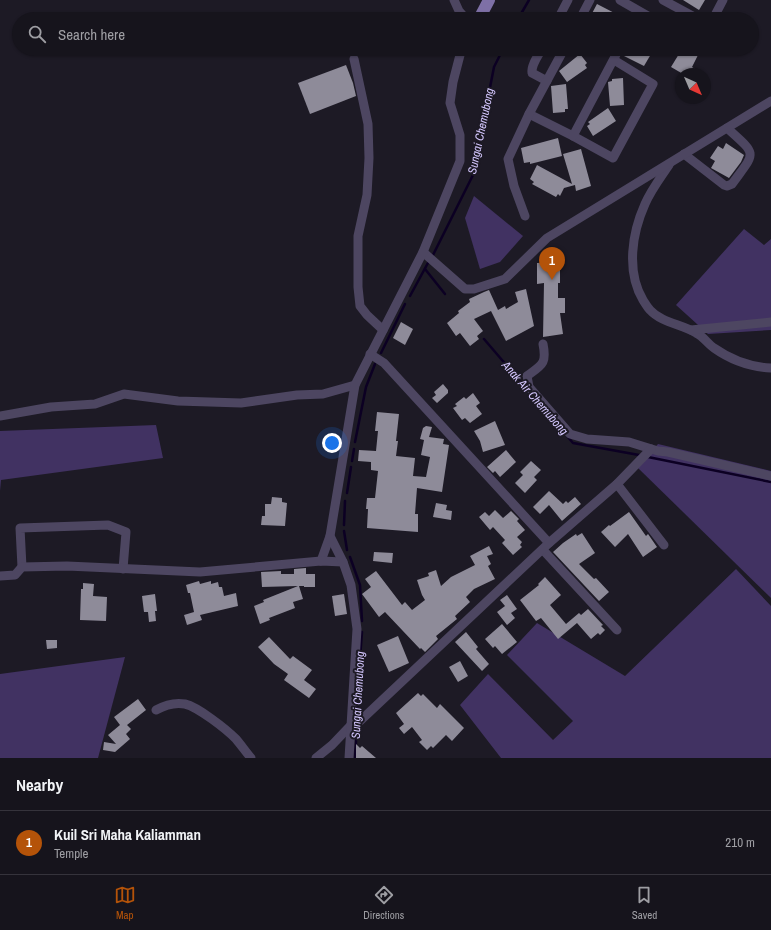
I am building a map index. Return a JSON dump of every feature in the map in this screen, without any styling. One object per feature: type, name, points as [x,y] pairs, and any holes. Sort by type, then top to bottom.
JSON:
[{"type":"main road","points":[[483,12],[489,0]]},
{"type":"street","points":[[454,0],[460,12]]},
{"type":"street","points":[[562,12],[568,0]]},
{"type":"street","points":[[584,12],[590,0]]},
{"type":"street","points":[[620,0],[633,12]]},
{"type":"street","points":[[663,0],[685,12]]},
{"type":"street","points":[[716,12],[722,0]]},
{"type":"street","points":[[321,561],[330,536],[355,385],[424,253],[460,161],[460,136],[450,103],[453,82],[460,56]]},
{"type":"street","points":[[538,56],[531,71],[547,81]]},
{"type":"street","points":[[525,216],[514,186],[508,159],[529,114],[560,56]]},
{"type":"street","points":[[573,136],[616,56]]},
{"type":"street","points":[[354,59],[368,124],[367,195],[358,236],[360,306],[383,330]]},
{"type":"street","points":[[529,114],[613,158],[653,84],[614,60]]},
{"type":"street","points":[[424,253],[465,289],[474,289],[505,279],[547,238],[771,101]]},
{"type":"street","points":[[684,154],[724,185],[727,186],[732,184],[751,158],[751,152],[748,147],[727,128]]},
{"type":"street","points":[[670,163],[645,203],[634,236],[634,275],[638,291],[650,310],[665,320],[698,333],[713,348],[730,358],[750,365],[771,368]]},
{"type":"street","points":[[691,330],[771,322]]},
{"type":"street","points":[[543,344],[546,357],[540,367],[527,376],[528,387],[570,434],[587,439],[629,442],[658,451],[771,476]]},
{"type":"street","points":[[370,354],[384,363],[549,543]]},
{"type":"street","points":[[0,416],[50,407],[95,404],[124,394],[178,401],[241,403],[298,395],[323,394],[355,385]]},
{"type":"street","points":[[316,758],[332,745],[549,543],[617,484],[651,449]]},
{"type":"street","points":[[617,484],[664,545]]},
{"type":"street","points":[[22,568],[20,528],[108,525],[126,532],[123,569]]},
{"type":"street","points":[[330,536],[343,562],[351,585],[358,629],[355,723],[349,758]]},
{"type":"street","points":[[543,550],[617,630]]},
{"type":"street","points":[[0,576],[15,575],[22,568],[67,566],[200,572],[321,561],[343,562]]},
{"type":"street","points":[[156,710],[164,705],[178,703],[187,704],[200,711],[223,728],[236,739],[251,758]]},
{"type":"shaded area","points":[[474,196],[523,236],[500,262],[480,269],[465,218]]},
{"type":"shaded area","points":[[744,229],[764,245],[771,239],[771,330],[708,334],[676,305]]},
{"type":"shaded area","points":[[156,425],[163,458],[1,480],[0,491],[0,431]]},
{"type":"shaded area","points":[[658,444],[771,471],[771,598],[638,468]]},
{"type":"shaded area","points":[[736,569],[771,606],[771,758],[501,758],[460,705],[488,674],[553,740],[573,721],[507,655],[537,623],[625,676]]},
{"type":"shaded area","points":[[125,657],[98,758],[0,758],[0,674]]},
{"type":"building","points":[[683,0],[705,0],[699,10]]},
{"type":"building","points":[[597,4],[612,12],[593,12]]},
{"type":"building","points":[[578,56],[582,56],[587,63],[585,65],[587,68],[567,82],[559,71]]},
{"type":"building","points":[[624,56],[650,56],[644,66]]},
{"type":"building","points":[[678,56],[698,56],[692,67],[694,68],[675,68],[675,69],[671,67]]},
{"type":"building","points":[[346,65],[356,96],[310,114],[298,83]]},
{"type":"building","points":[[623,78],[624,105],[610,106],[608,82],[612,81],[612,79]]},
{"type":"building","points":[[566,84],[568,109],[565,109],[565,112],[553,113],[551,86]]},
{"type":"building","points":[[608,108],[616,121],[593,136],[587,126],[590,124],[588,122]]},
{"type":"building","points":[[558,138],[562,156],[530,164],[530,162],[524,163],[521,148]]},
{"type":"building","points":[[726,143],[744,155],[741,162],[729,178],[711,168],[715,161],[710,158],[718,146],[723,149]]},
{"type":"building","points":[[581,149],[591,186],[576,191],[575,185],[564,188],[560,196],[558,194],[556,197],[532,184],[534,182],[530,179],[537,165],[572,184],[563,154]]},
{"type":"building","points":[[560,262],[558,298],[565,298],[565,313],[560,313],[563,334],[543,337],[544,283],[537,284],[537,263]]},
{"type":"building","points":[[526,289],[534,326],[506,341],[491,311],[474,319],[483,331],[477,336],[479,339],[470,346],[460,333],[456,336],[447,323],[459,313],[458,311],[470,302],[469,299],[484,292],[489,290],[498,310],[505,306],[506,309],[518,302],[515,292]]},
{"type":"building","points":[[401,322],[413,329],[405,345],[393,338]]},
{"type":"building","points":[[443,384],[448,390],[448,393],[437,403],[432,398],[436,395],[434,392]]},
{"type":"building","points":[[473,393],[480,403],[476,406],[482,414],[470,423],[465,418],[462,420],[453,408],[457,406],[455,404],[464,397],[466,399]]},
{"type":"building","points":[[377,412],[399,414],[396,456],[415,458],[413,476],[426,477],[430,457],[421,455],[424,440],[420,439],[423,428],[426,426],[432,427],[429,437],[444,439],[443,444],[449,445],[442,492],[417,488],[415,514],[418,514],[418,532],[367,528],[367,498],[375,498],[378,471],[371,470],[371,462],[358,461],[359,450],[376,451],[378,431],[375,431]]},
{"type":"building","points":[[495,421],[505,445],[483,452],[480,441],[474,431]]},
{"type":"building","points":[[506,450],[516,462],[500,477],[495,471],[493,473],[487,467]]},
{"type":"building","points":[[531,461],[541,470],[534,477],[537,480],[525,493],[515,483],[523,475],[520,472]]},
{"type":"building","points":[[549,491],[563,504],[566,501],[568,503],[575,497],[581,504],[562,521],[549,505],[540,514],[533,507]]},
{"type":"building","points":[[272,497],[282,498],[282,502],[287,503],[285,526],[261,525],[262,516],[265,516],[265,504],[271,504]]},
{"type":"building","points":[[436,503],[447,505],[446,510],[452,511],[451,520],[433,517]]},
{"type":"building","points":[[495,510],[503,518],[511,511],[519,519],[517,521],[525,530],[517,537],[522,542],[520,545],[522,547],[513,555],[502,543],[505,540],[493,527],[490,530],[479,517],[485,512],[489,516]]},
{"type":"building","points":[[629,512],[646,536],[648,534],[657,547],[643,557],[628,534],[615,547],[601,532]]},
{"type":"building","points":[[582,533],[595,553],[579,564],[594,579],[596,578],[609,592],[599,601],[553,552],[576,534],[577,536]]},
{"type":"building","points":[[489,546],[493,554],[487,556],[491,564],[488,566],[495,579],[474,589],[466,597],[470,602],[455,616],[457,619],[436,636],[438,639],[425,652],[421,648],[420,649],[385,612],[379,617],[362,594],[371,587],[365,579],[376,571],[402,605],[405,602],[412,610],[425,600],[417,580],[429,576],[428,573],[436,570],[441,586],[451,577],[475,565],[470,556]]},
{"type":"building","points":[[374,552],[393,553],[392,563],[373,561]]},
{"type":"building","points":[[306,568],[306,574],[315,574],[315,587],[299,586],[303,599],[293,602],[295,608],[269,618],[270,620],[260,624],[254,606],[264,602],[263,600],[298,586],[262,587],[261,572],[281,571],[281,574],[294,574],[294,569]]},
{"type":"building","points":[[545,577],[561,595],[550,605],[566,624],[579,613],[581,615],[588,609],[603,625],[601,626],[605,630],[600,635],[598,633],[591,639],[577,623],[558,639],[541,618],[536,621],[520,600],[539,585],[538,584]]},
{"type":"building","points":[[199,581],[200,584],[211,581],[211,584],[218,582],[219,587],[222,587],[224,596],[236,593],[238,606],[200,615],[202,620],[187,625],[184,615],[194,612],[190,593],[188,593],[186,585]]},
{"type":"building","points":[[83,583],[94,584],[93,596],[107,597],[106,621],[80,620],[81,589],[83,589]]},
{"type":"building","points":[[155,594],[157,611],[155,611],[156,621],[149,622],[148,612],[144,612],[142,596]]},
{"type":"building","points":[[344,594],[347,614],[335,616],[332,596]]},
{"type":"building","points":[[507,595],[517,609],[511,613],[515,618],[507,625],[497,612],[505,606],[500,600]]},
{"type":"building","points":[[502,624],[517,642],[502,654],[495,646],[493,648],[485,639]]},
{"type":"building","points":[[466,632],[478,647],[476,649],[489,664],[482,671],[455,642]]},
{"type":"building","points":[[398,636],[409,663],[389,672],[377,645]]},
{"type":"building","points":[[269,637],[290,659],[293,656],[312,670],[304,680],[316,689],[309,698],[284,680],[288,674],[274,664],[258,647]]},
{"type":"building","points":[[46,640],[57,640],[57,648],[47,649]]},
{"type":"building","points":[[460,661],[468,676],[458,682],[449,667]]},
{"type":"building","points":[[418,693],[421,696],[423,694],[437,708],[440,704],[464,728],[452,741],[446,735],[433,748],[431,746],[427,750],[419,742],[422,740],[412,727],[404,734],[399,728],[404,724],[396,713]]},
{"type":"building","points":[[138,699],[146,710],[127,725],[131,729],[126,734],[130,739],[115,752],[103,750],[104,742],[116,744],[108,735],[120,725],[114,717]]},
{"type":"building","points":[[356,744],[360,748],[362,746],[376,758],[356,758]]},
{"type":"waterway","name":"Sungai Chemubong","points":[[522,12],[529,0]]},
{"type":"waterway","name":"Sungai Chemubong","points":[[432,257],[473,175],[494,67],[500,56]]},
{"type":"waterway","name":"Sungai Chemubong","points":[[410,296],[429,261]]},
{"type":"waterway","name":"Anak Air Chemubong","points":[[425,269],[445,294]]},
{"type":"waterway","name":"Sungai Chemubong","points":[[381,353],[405,304]]},
{"type":"waterway","name":"Anak Air Chemubong","points":[[484,339],[525,387]]},
{"type":"waterway","name":"Sungai Chemubong","points":[[355,442],[366,387],[375,364]]},
{"type":"waterway","name":"Anak Air Chemubong","points":[[567,436],[573,443],[639,455]]},
{"type":"waterway","name":"Sungai Chemubong","points":[[352,461],[354,449]]},
{"type":"waterway","name":"Anak Air Chemubong","points":[[648,457],[771,482]]},
{"type":"waterway","name":"Sungai Chemubong","points":[[347,493],[351,467]]},
{"type":"waterway","name":"Sungai Chemubong","points":[[344,525],[345,501]]},
{"type":"waterway","name":"Sungai Chemubong","points":[[344,531],[347,550]]},
{"type":"waterway","name":"Sungai Chemubong","points":[[350,557],[360,585],[362,621]]},
{"type":"waterway","name":"Sungai Chemubong","points":[[360,658],[362,632]]},
{"type":"waterway","name":"Sungai Chemubong","points":[[357,720],[358,685]]},
{"type":"waterway","name":"Sungai Chemubong","points":[[355,758],[357,725]]},
{"type":"place","name":"Kuil Sri Maha Kaliamman","points":[[552,280]]}]
